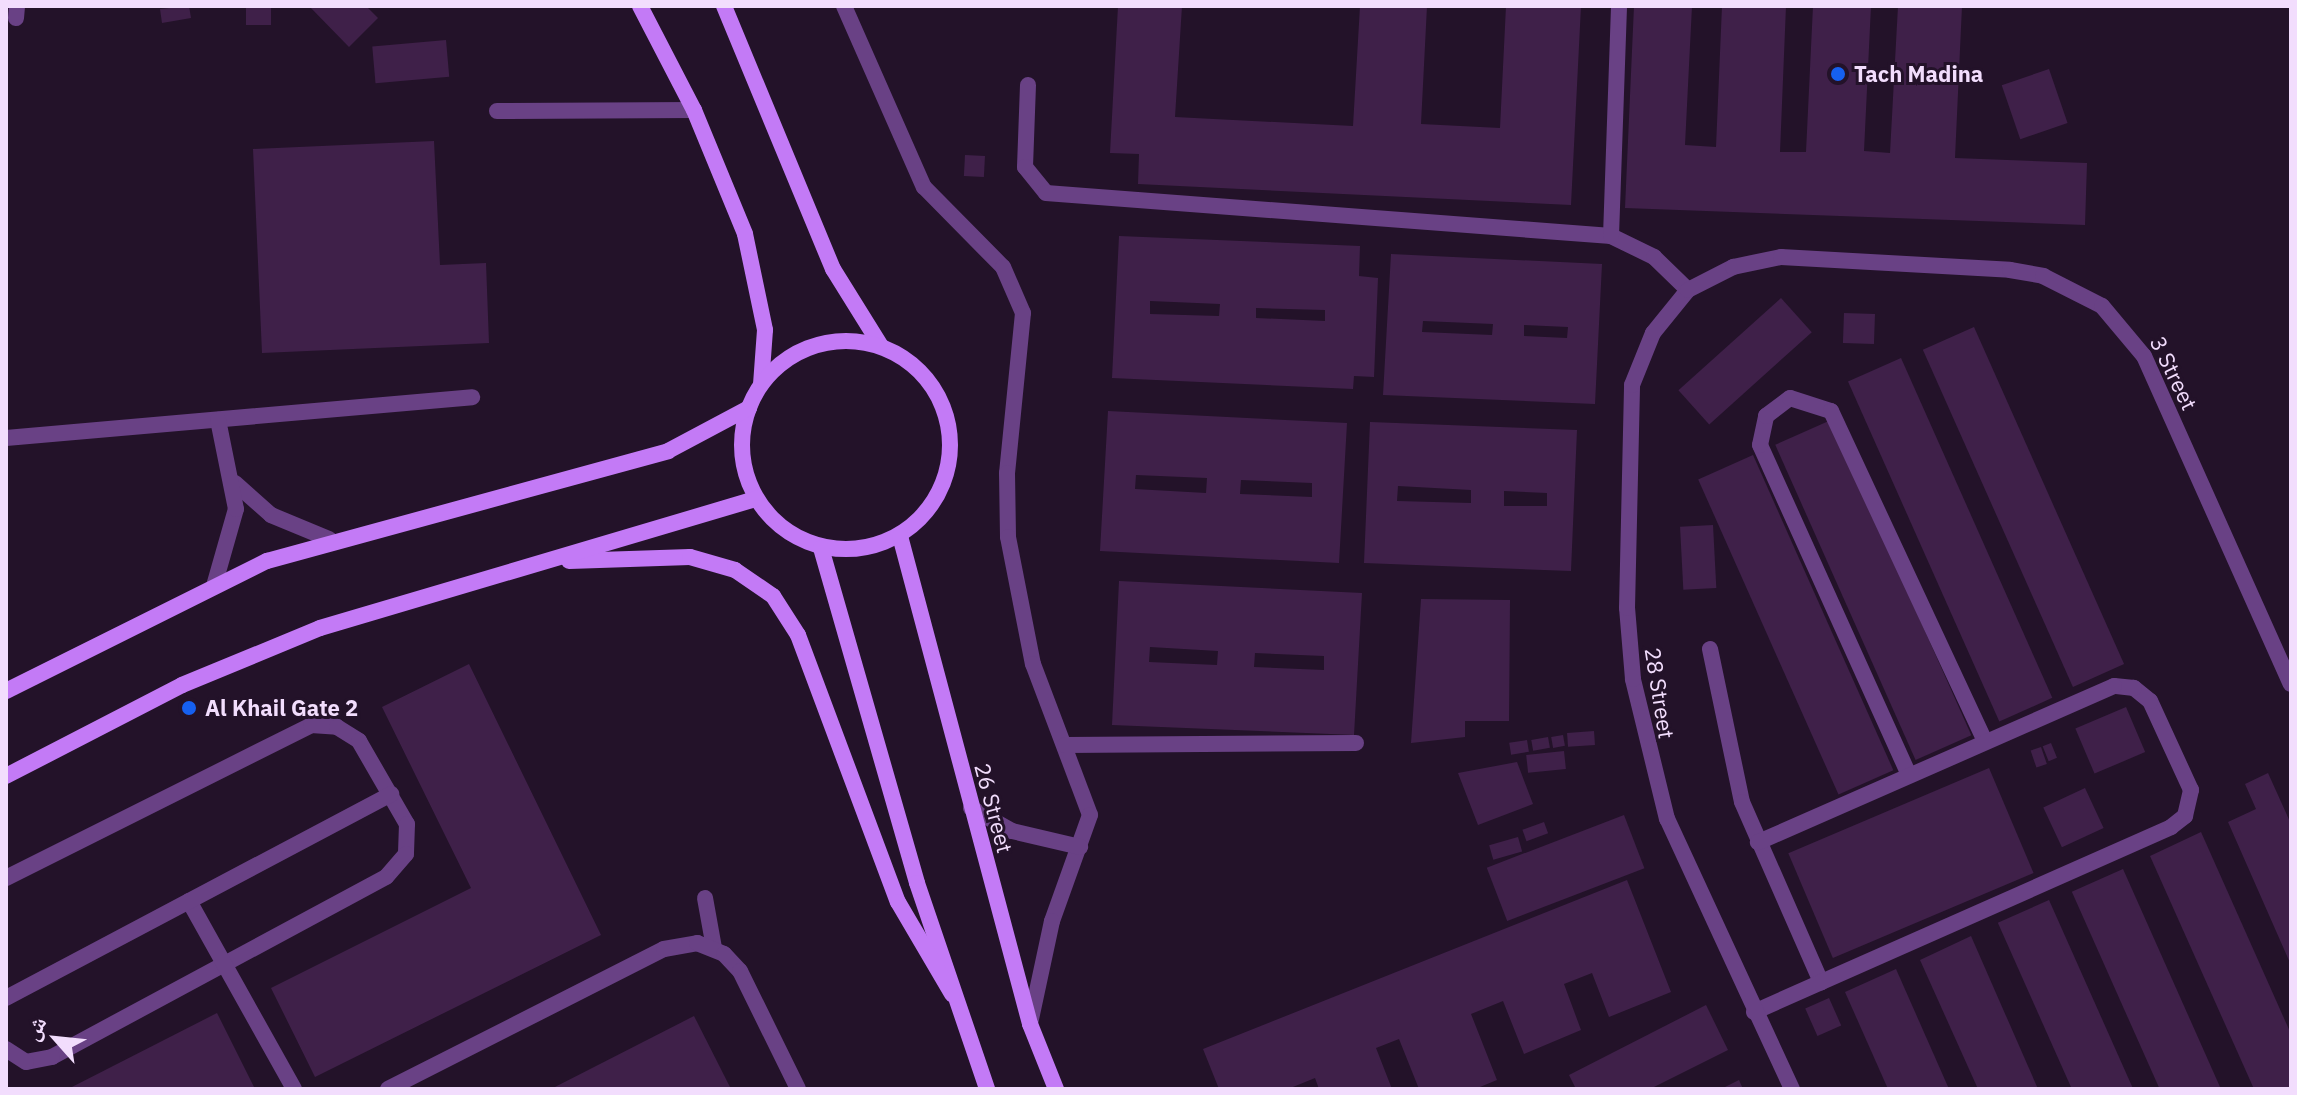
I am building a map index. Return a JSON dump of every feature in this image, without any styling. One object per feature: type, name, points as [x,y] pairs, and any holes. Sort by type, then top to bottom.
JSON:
[{"type":"street","points":[[640,6],[694,110],[761,294],[761,384]]},
{"type":"street","points":[[724,6],[833,269],[881,346],[934,387],[951,452],[943,485],[900,536],[862,550],[821,548],[784,530],[756,499],[743,467],[749,408],[761,384],[803,350],[828,342],[881,346]]},
{"type":"street","points":[[844,6],[924,187],[1003,267],[1019,298],[1025,329],[1012,408],[1008,537],[1033,664],[1089,798],[1080,847],[1052,921],[1030,1024]]},
{"type":"street","points":[[1611,236],[1619,6]]},
{"type":"street","points":[[1028,85],[1025,167],[1037,186],[1057,196],[1611,236],[1654,257],[1688,290]]},
{"type":"street","points":[[497,111],[694,110]]},
{"type":"street","name":"3 Street","points":[[1688,290],[1733,267],[1781,257],[2010,270],[2043,276],[2102,306],[2144,356],[2291,684]]},
{"type":"street","name":"28 Street","points":[[1688,290],[1653,333],[1630,399],[1633,679],[1667,819],[1792,1089]]},
{"type":"street","points":[[6,438],[472,397]]},
{"type":"street","points":[[1909,775],[1760,445],[1766,416],[1790,398],[1831,411],[1985,742]]},
{"type":"street","points":[[6,691],[214,586],[329,539],[668,451],[749,408]]},
{"type":"street","points":[[214,586],[233,534],[235,483],[218,420]]},
{"type":"street","points":[[235,483],[271,515],[329,539]]},
{"type":"street","points":[[6,776],[251,655],[391,603],[756,499]]},
{"type":"street","name":"26 Street","points":[[900,536],[1030,1024],[1056,1089]]},
{"type":"street","points":[[821,548],[952,994],[987,1089]]},
{"type":"street","points":[[543,561],[690,557],[735,570],[773,596],[798,635],[898,902],[952,994]]},
{"type":"street","points":[[1710,649],[1730,762],[1758,842],[1821,982]]},
{"type":"street","points":[[1754,1012],[2171,827],[2189,808],[2191,790],[2155,710],[2134,688],[2104,690],[1758,842]]},
{"type":"street","points":[[6,878],[298,727],[324,724],[349,733],[391,794],[409,839],[398,867],[52,1057],[26,1062],[6,1049]]},
{"type":"street","points":[[1065,745],[1356,743]]},
{"type":"street","points":[[6,998],[391,794]]},
{"type":"street","points":[[971,808],[1012,831],[1080,847]]},
{"type":"street","points":[[705,898],[714,948],[740,971],[798,1089]]},
{"type":"street","points":[[189,901],[294,1089]]},
{"type":"street","points":[[388,1089],[664,949],[714,948]]},
{"type":"building","points":[[189,6],[191,18],[162,23],[160,9]]},
{"type":"building","points":[[246,6],[271,6],[271,25],[246,25]]},
{"type":"building","points":[[309,6],[366,6],[378,18],[349,47]]},
{"type":"building","points":[[1118,6],[1182,6],[1175,117],[1353,126],[1360,6],[1427,6],[1421,124],[1500,128],[1506,6],[1581,6],[1571,205],[1138,184],[1139,154],[1110,153]]},
{"type":"building","points":[[1634,6],[1692,6],[1685,145],[1716,147],[1722,6],[1786,6],[1780,152],[1806,152],[1813,6],[1871,6],[1864,151],[1890,153],[1898,6],[1962,6],[1955,158],[2087,163],[2085,225],[1625,208]]},
{"type":"building","points":[[446,40],[449,77],[376,83],[372,46]]},
{"type":"building","points":[[2049,69],[2068,123],[2020,139],[2002,85]]},
{"type":"building","points":[[434,141],[440,265],[486,263],[489,343],[262,353],[253,149]]},
{"type":"building","points":[[965,155],[985,156],[984,177],[964,176]]},
{"type":"building","points":[[1119,236],[1360,246],[1359,276],[1378,278],[1374,377],[1354,376],[1353,389],[1112,378]],"holes":[[[1150,301],[1220,304],[1219,316],[1150,314]],[[1256,308],[1325,310],[1325,321],[1256,318]]]},
{"type":"building","points":[[1391,254],[1602,264],[1595,404],[1383,395]],"holes":[[[1423,321],[1493,324],[1492,335],[1422,332]],[[1524,325],[1568,327],[1567,338],[1524,336]]]},
{"type":"building","points":[[1781,298],[1812,332],[1709,425],[1678,390]]},
{"type":"building","points":[[1844,313],[1875,314],[1874,344],[1843,343]]},
{"type":"building","points":[[1974,327],[2124,664],[2073,687],[1923,350]]},
{"type":"building","points":[[1901,358],[2052,698],[1999,721],[1848,382]]},
{"type":"building","points":[[1108,411],[1347,423],[1339,563],[1100,551]],"holes":[[[1136,475],[1207,478],[1206,493],[1135,489]],[[1241,480],[1312,483],[1312,497],[1240,494]]]},
{"type":"building","points":[[1831,420],[1971,735],[1916,760],[1775,445]]},
{"type":"building","points":[[1370,422],[1577,430],[1571,571],[1364,563]],"holes":[[[1398,486],[1471,490],[1471,503],[1397,501]],[[1504,491],[1547,493],[1547,506],[1504,506]]]},
{"type":"building","points":[[1753,455],[1893,770],[1839,795],[1698,479]]},
{"type":"building","points":[[1713,525],[1716,588],[1683,590],[1680,527]]},
{"type":"building","points":[[1119,581],[1362,593],[1354,735],[1112,725]],"holes":[[[1150,647],[1218,651],[1217,665],[1149,662]],[[1255,653],[1324,656],[1324,670],[1254,667]]]},
{"type":"building","points":[[1421,599],[1510,600],[1509,721],[1465,721],[1465,737],[1411,743]]},
{"type":"building","points":[[469,664],[601,935],[315,1077],[271,988],[471,888],[382,707]]},
{"type":"building","points":[[2126,707],[2145,752],[2095,774],[2075,728]]},
{"type":"building","points":[[1594,731],[1595,745],[1568,747],[1567,733]]},
{"type":"building","points":[[1563,735],[1565,746],[1553,748],[1551,737]]},
{"type":"building","points":[[1548,737],[1550,748],[1533,751],[1531,740]]},
{"type":"building","points":[[1527,740],[1529,752],[1511,755],[1509,743]]},
{"type":"building","points":[[2051,743],[2057,758],[2049,761],[2043,746]]},
{"type":"building","points":[[2041,747],[2047,764],[2036,768],[2031,751]]},
{"type":"building","points":[[1564,751],[1566,769],[1528,773],[1526,755]]},
{"type":"building","points":[[1517,762],[1533,804],[1478,825],[1458,773]]},
{"type":"building","points":[[1989,768],[2034,873],[1833,958],[1788,853]]},
{"type":"building","points":[[2268,773],[2291,824],[2291,965],[2228,822],[2256,809],[2245,784]]},
{"type":"building","points":[[2085,788],[2104,828],[2062,847],[2043,807]]},
{"type":"building","points":[[1624,815],[1644,868],[1507,921],[1487,868]]},
{"type":"building","points":[[1544,822],[1548,833],[1526,841],[1522,830]]},
{"type":"building","points":[[2201,832],[2291,1034],[2291,1089],[2254,1089],[2150,856]]},
{"type":"building","points":[[1518,837],[1522,851],[1493,860],[1489,845]]},
{"type":"building","points":[[2123,869],[2221,1089],[2160,1089],[2072,892]]},
{"type":"building","points":[[1627,880],[1671,992],[1609,1017],[1592,973],[1564,984],[1581,1030],[1524,1054],[1503,1001],[1471,1014],[1497,1080],[1475,1089],[1419,1089],[1399,1039],[1376,1048],[1392,1089],[1319,1089],[1315,1078],[1288,1089],[1219,1089],[1203,1049]]},
{"type":"building","points":[[2049,900],[2133,1089],[2072,1089],[1998,923]]},
{"type":"building","points":[[1971,936],[2038,1089],[1978,1089],[1920,960]]},
{"type":"building","points":[[1896,969],[1949,1089],[1888,1089],[1845,992]]},
{"type":"building","points":[[1829,998],[1841,1025],[1817,1036],[1805,1009]]},
{"type":"building","points":[[1706,1005],[1728,1050],[1650,1089],[1576,1089],[1569,1075]]},
{"type":"building","points":[[217,1013],[255,1089],[68,1089]]},
{"type":"building","points":[[694,1016],[731,1089],[551,1089]]},
{"type":"building","points":[[1739,1080],[1743,1089],[1721,1089]]},
{"type":"place","name":"Tach Madina","points":[[1838,74]]},
{"type":"place","name":"Al Khail Gate 2","points":[[189,708]]}]
